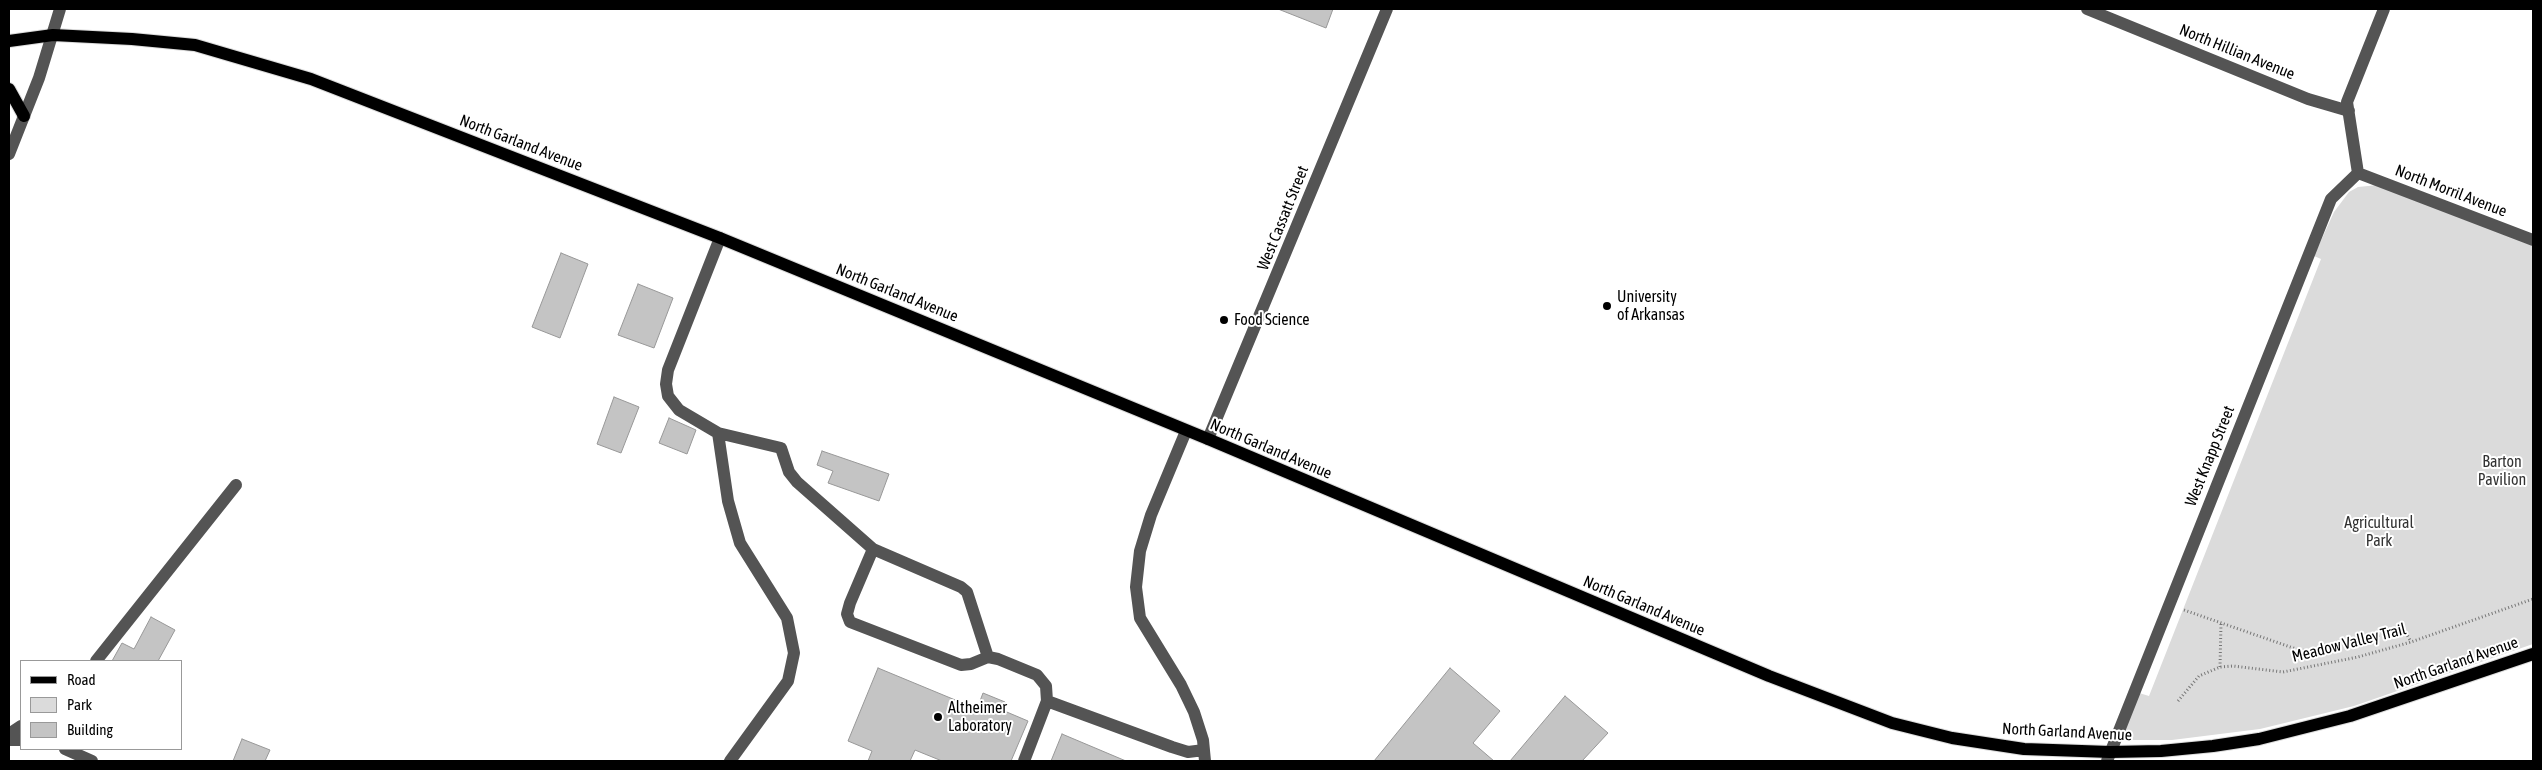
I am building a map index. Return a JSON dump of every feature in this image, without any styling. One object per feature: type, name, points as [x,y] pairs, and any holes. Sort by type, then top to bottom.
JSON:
[{"type":"main road","name":"North Garland Avenue","points":[[9,41],[53,35],[132,38],[195,45],[255,61],[311,79],[720,238],[1208,440],[1769,676],[1892,723],[1952,738],[2024,749],[2109,757],[2213,746],[2301,729],[2350,716],[2533,654]]},
{"type":"main road","points":[[9,89],[24,116]]},
{"type":"street","points":[[9,154],[53,35],[60,9]]},
{"type":"street","name":"West Cassatt Street","points":[[1208,440],[1387,9]]},
{"type":"street","name":"North Hillian Avenue","points":[[2087,9],[2308,98],[2349,111]]},
{"type":"street","points":[[2358,173],[2347,102],[2384,9]]},
{"type":"street","name":"North Morril Avenue","points":[[2358,173],[2533,240]]},
{"type":"street","name":"West Knapp Street","points":[[2109,757],[2330,198],[2358,173]]},
{"type":"street","points":[[720,238],[668,370],[666,384],[668,396],[679,410],[718,433],[781,448],[789,472],[797,482],[873,549],[961,587],[967,592],[988,657]]},
{"type":"street","points":[[1047,701],[1172,747],[1204,756],[1194,712],[1181,685],[1140,618],[1136,587],[1140,551],[1151,515],[1186,431]]},
{"type":"street","points":[[718,433],[728,501],[740,543],[787,618],[794,652],[788,681],[730,761]]},
{"type":"street","points":[[97,660],[236,485]]},
{"type":"street","points":[[873,549],[850,603],[847,614],[850,622],[961,665],[971,664],[988,657],[1036,675],[1046,686],[1047,701],[1024,761]]},
{"type":"street","points":[[9,734],[20,727]]},
{"type":"street","points":[[67,750],[92,761]]},
{"type":"path","name":"Meadow Valley Trail","points":[[2178,701],[2199,676],[2220,667],[2233,666],[2283,672],[2358,658],[2411,642],[2533,599]]},
{"type":"path","points":[[2169,605],[2299,650],[2312,651],[2398,632],[2406,633],[2411,642]]},
{"type":"path","points":[[2220,667],[2221,623]]},
{"type":"green space","name":"Agricultural Park","points":[[2378,185],[2533,244],[2533,644],[2354,706],[2260,729],[2172,740],[2129,740],[2124,732],[2139,693],[2149,696],[2321,259],[2314,256],[2334,212],[2349,192],[2358,187]]},
{"type":"building","points":[[1278,9],[1333,9],[1326,28]]},
{"type":"building","points":[[561,253],[588,264],[560,338],[532,327]]},
{"type":"building","points":[[638,284],[673,298],[654,348],[618,335]]},
{"type":"building","points":[[614,397],[639,407],[621,453],[597,444]]},
{"type":"building","points":[[669,418],[696,430],[687,454],[659,443]]},
{"type":"building","points":[[822,451],[889,474],[879,501],[828,483],[833,471],[817,465]]},
{"type":"building","points":[[151,617],[175,630],[159,660],[113,660],[122,643],[134,649]]},
{"type":"building","name":"Altheimer Laboratory","points":[[878,668],[977,709],[983,693],[1005,702],[1002,710],[1028,721],[1011,761],[942,761],[915,750],[910,761],[868,761],[872,751],[848,741]]},
{"type":"building","points":[[1450,668],[1500,711],[1473,743],[1494,761],[1374,761]]},
{"type":"building","points":[[1565,696],[1608,733],[1582,761],[1510,761]]},
{"type":"building","points":[[1062,734],[1126,761],[1051,761]]},
{"type":"building","points":[[242,739],[270,750],[265,761],[233,761]]},
{"type":"place","name":"University of Arkansas","points":[[1607,306]]},
{"type":"place","name":"Food Science","points":[[1224,320]]},
{"type":"place","name":"Altheimer Laboratory","points":[[938,717]]},
{"type":"park label","name":"Barton Pavilion","points":[[2502,471]]}]
